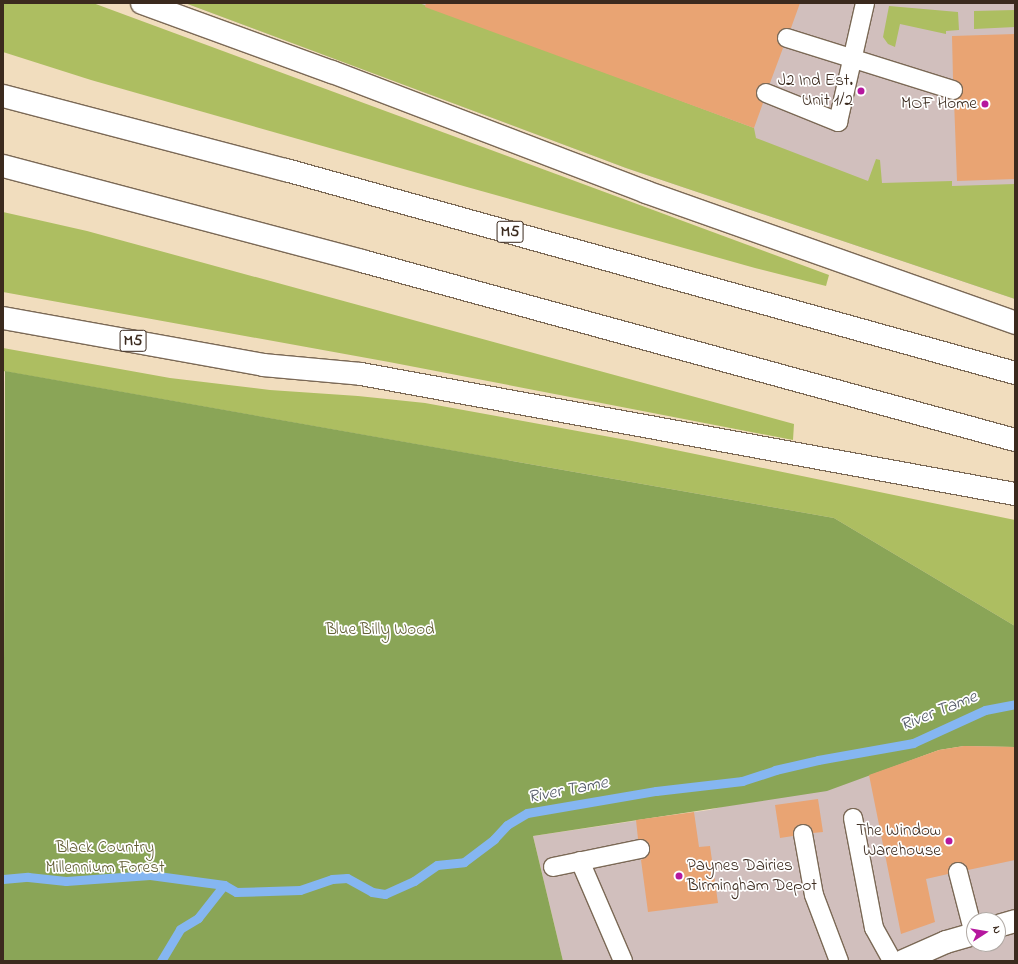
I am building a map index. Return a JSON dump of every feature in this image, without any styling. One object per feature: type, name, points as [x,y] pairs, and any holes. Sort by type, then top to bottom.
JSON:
[{"type":"main road","points":[[142,3],[332,72],[646,192],[1015,323]]},
{"type":"main road","name":"M5","points":[[3,96],[293,172],[1015,373]]},
{"type":"main road","points":[[3,166],[362,261],[1015,440]]},
{"type":"main road","name":"M5","points":[[3,318],[263,365],[361,374],[1015,494]]},
{"type":"main road","points":[[904,961],[946,942],[966,936]]},
{"type":"lane","points":[[766,94],[838,122],[865,3]]},
{"type":"lane","points":[[787,38],[954,90]]},
{"type":"lane","points":[[853,818],[874,928],[892,961]]},
{"type":"lane","points":[[803,834],[814,895],[839,961]]},
{"type":"lane","points":[[553,867],[640,849]]},
{"type":"lane","points":[[580,862],[623,961]]},
{"type":"lane","points":[[958,872],[968,912]]},
{"type":"shaded area","points":[[185,3],[1015,3],[1015,299],[626,168]]},
{"type":"shaded area","points":[[964,746],[1015,747],[1015,961],[563,961],[533,836],[709,810]]},
{"type":"green space","points":[[3,3],[93,3],[829,275],[826,286],[755,268],[467,187],[91,80],[3,52]]},
{"type":"green space","points":[[185,3],[419,3],[754,128],[756,138],[868,181],[876,159],[880,160],[882,183],[952,181],[952,186],[1015,184],[1015,299],[626,168]]},
{"type":"green space","points":[[889,6],[958,12],[959,30],[946,31],[946,34],[900,24],[895,47],[888,44],[883,37]]},
{"type":"green space","points":[[1015,10],[1015,27],[974,29],[974,11]]},
{"type":"green space","points":[[3,212],[87,231],[794,424],[793,440],[389,362],[3,292]]},
{"type":"green space","points":[[3,348],[170,378],[270,390],[358,396],[425,403],[632,441],[1015,520],[1015,626],[834,518],[3,371]]},
{"type":"green space","points":[[5,371],[834,518],[1015,626],[1015,747],[964,746],[939,750],[827,791],[533,836],[563,961],[3,961]]},
{"type":"building","points":[[426,3],[800,3],[791,28],[784,28],[777,35],[777,41],[783,48],[770,83],[760,85],[756,89],[758,99],[763,103],[754,128],[425,7]]},
{"type":"building","name":"MOF Home","points":[[1015,34],[1015,179],[957,181],[954,100],[960,97],[963,88],[960,83],[953,79],[952,36]]},
{"type":"building","name":"The Window Warehouse","points":[[964,746],[1015,747],[1015,860],[968,870],[965,864],[956,862],[950,865],[948,874],[926,879],[935,922],[901,934],[869,775],[939,750]]},
{"type":"building","points":[[818,799],[823,832],[813,833],[811,827],[802,824],[796,826],[793,836],[780,838],[775,805]]},
{"type":"building","name":"Paynes Dairies Birmingham Depot","points":[[694,812],[699,847],[710,846],[718,903],[648,912],[641,860],[647,857],[650,847],[648,842],[638,839],[636,820]]},
{"type":"waterway","name":"River Tame","points":[[3,879],[28,877],[66,881],[150,875],[224,885],[236,892],[300,890],[332,879],[347,878],[372,892],[385,894],[414,881],[437,865],[464,862],[494,839],[507,825],[527,813],[656,791],[742,781],[775,770],[818,760],[913,743],[985,710],[1015,704]]},
{"type":"waterway","points":[[161,961],[180,929],[198,918],[224,885]]},
{"type":"place","name":"J2 Ind Est. Unit 1/2","points":[[861,91]]},
{"type":"place","name":"MOF Home","points":[[985,104]]},
{"type":"place","name":"The Window Warehouse","points":[[949,841]]},
{"type":"place","name":"Paynes Dairies Birmingham Depot","points":[[679,876]]},
{"type":"park label","name":"Blue Billy Wood","points":[[380,630]]},
{"type":"park label","name":"Black Country Millennium Forest","points":[[105,858]]}]
